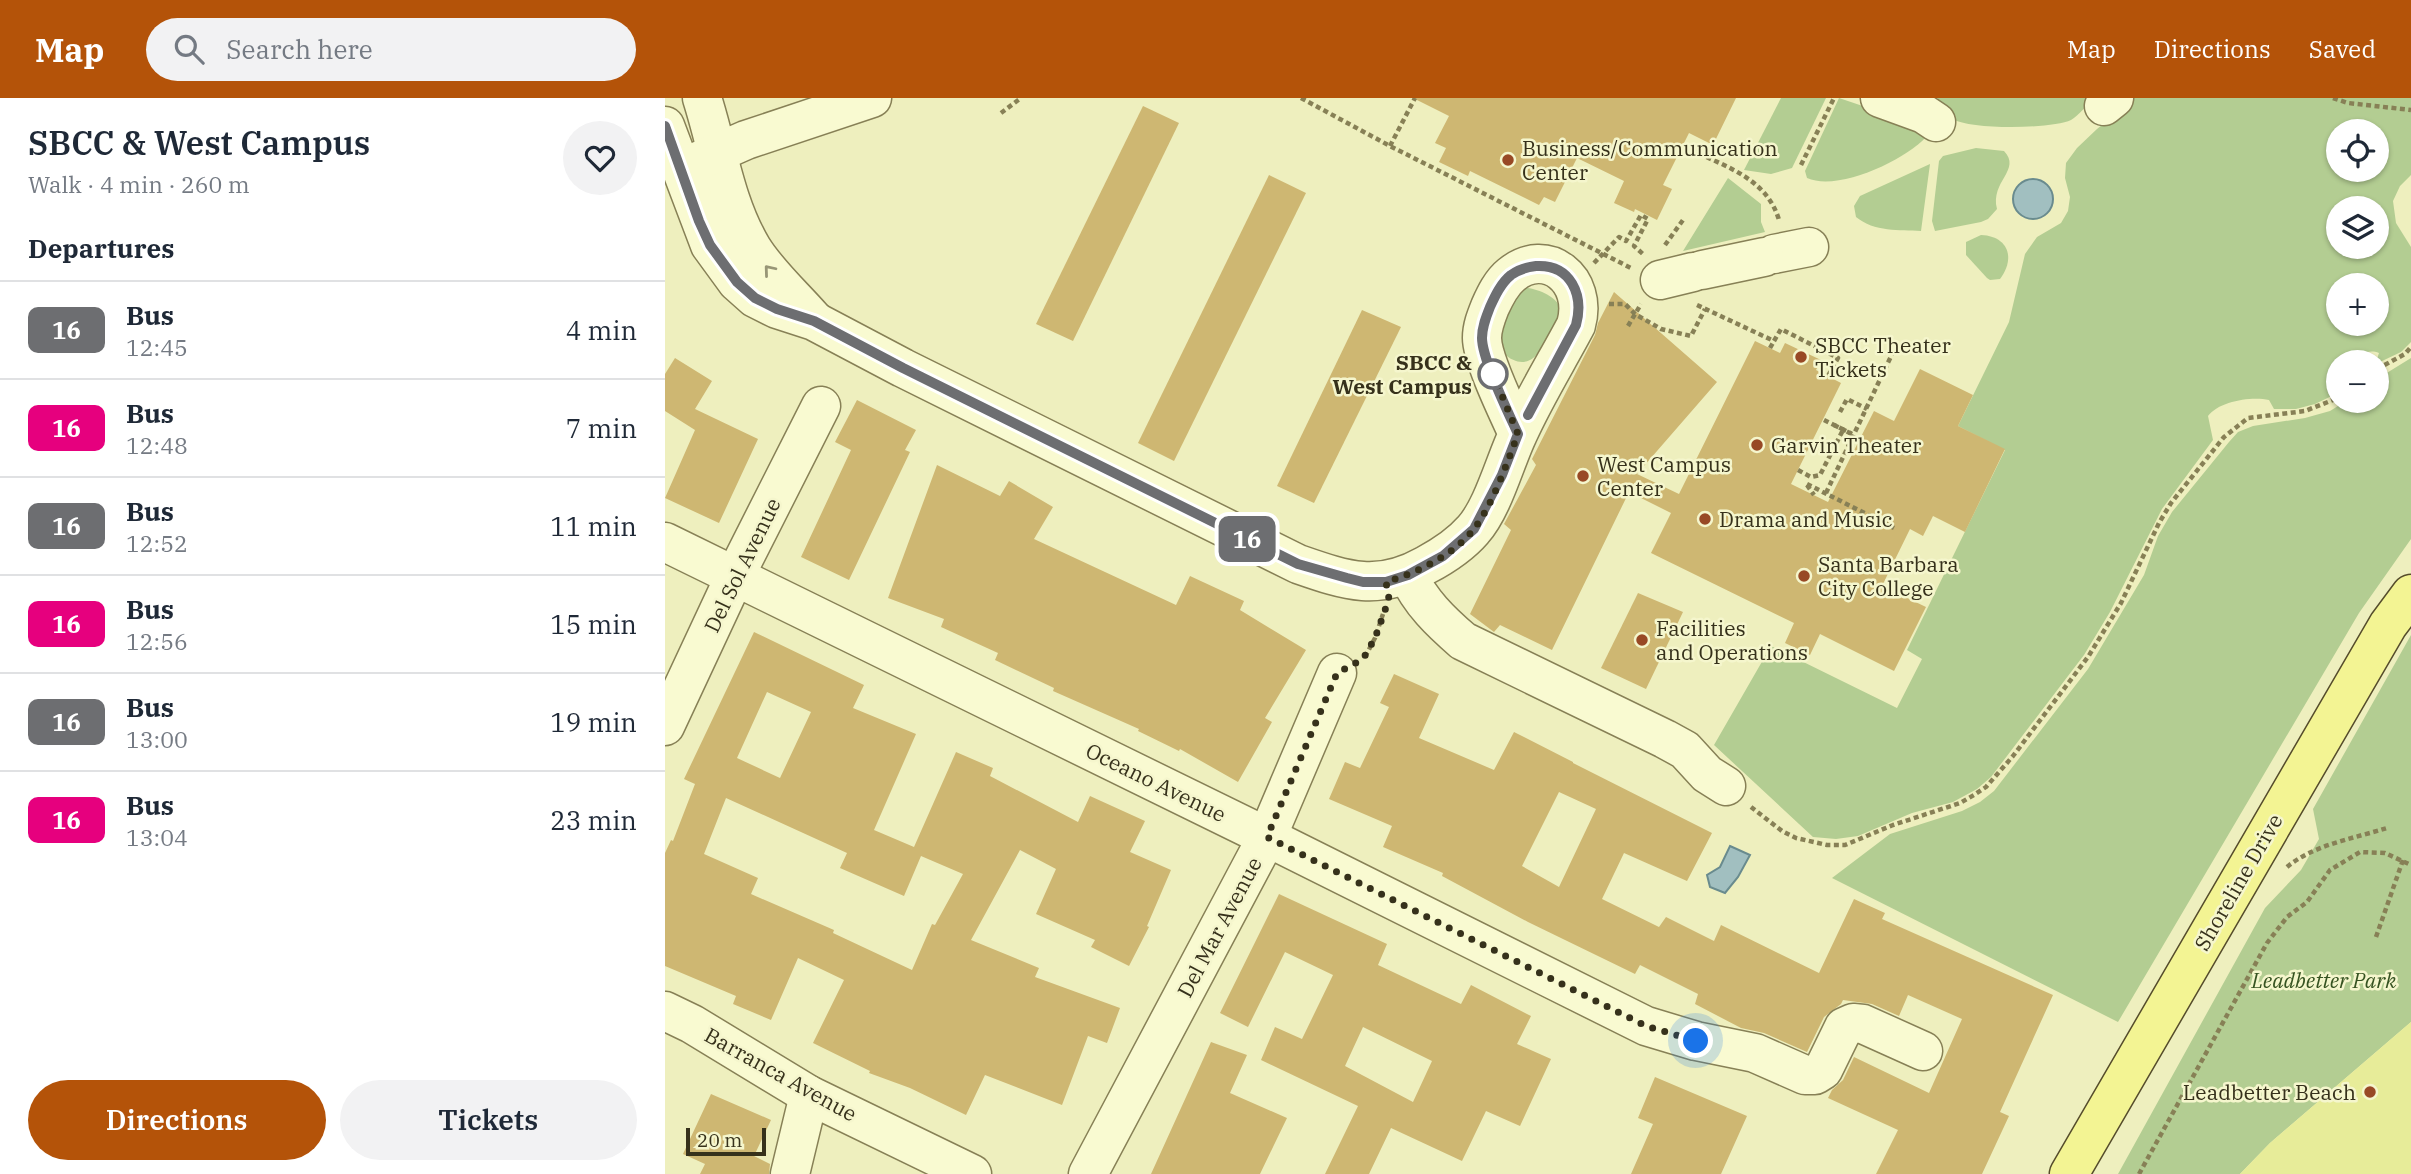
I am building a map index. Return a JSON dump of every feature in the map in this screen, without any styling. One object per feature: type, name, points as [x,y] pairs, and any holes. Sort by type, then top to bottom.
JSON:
[{"type":"main road","name":"Shoreline Drive","points":[[2069,1174],[2388,625],[2411,594]]},
{"type":"street","points":[[702,98],[732,202],[747,239],[764,264],[814,321]]},
{"type":"street","points":[[673,172],[753,138],[872,98]]},
{"type":"street","points":[[1880,98],[1924,114],[1937,122]]},
{"type":"street","points":[[665,127],[673,172],[710,245],[737,282],[764,304],[814,321],[1298,564],[1363,582],[1397,578],[1443,556],[1474,529],[1502,475],[1518,434]]},
{"type":"street","points":[[1685,274],[1782,247]]},
{"type":"street","name":"Del Sol Avenue","points":[[665,726],[735,576],[821,406]]},
{"type":"street","name":"Oceano Avenue","points":[[665,542],[1646,1026],[1696,1041],[1755,1053],[1805,1075],[1815,1075],[1823,1070],[1844,1027],[1853,1023],[1863,1024],[1923,1051]]},
{"type":"street","points":[[1397,578],[1415,591],[1463,641],[1685,750],[1707,774],[1726,786]]},
{"type":"street","name":"Del Mar Avenue","points":[[1089,1174],[1267,837],[1337,673]]},
{"type":"street","name":"Barranca Avenue","points":[[665,1012],[692,1024],[809,1095],[972,1174]]},
{"type":"street","points":[[790,1174],[809,1095]]},
{"type":"path","points":[[1001,113],[1021,98]]},
{"type":"path","points":[[1301,98],[1390,146],[1604,253]]},
{"type":"path","points":[[1390,146],[1415,98]]},
{"type":"path","points":[[1801,165],[1834,98]]},
{"type":"path","points":[[2333,98],[2348,103],[2411,110]]},
{"type":"path","points":[[1691,150],[1748,178],[1762,189],[1776,210],[1782,247]]},
{"type":"path","points":[[1672,235],[1683,220]]},
{"type":"path","points":[[1601,305],[1625,304],[1635,314],[1661,329],[1691,336],[1704,309],[1774,341]]},
{"type":"path","points":[[1770,348],[1781,329],[1838,358],[1828,376]]},
{"type":"path","points":[[2389,363],[2405,354],[2411,347]]},
{"type":"path","points":[[1826,493],[1894,350]]},
{"type":"path","points":[[1840,412],[1847,399],[1867,409]]},
{"type":"path","points":[[1726,786],[1782,831],[1796,838],[1835,845],[1856,842],[1893,825],[1961,803],[1974,795],[1986,787],[2013,755],[2088,657],[2121,603],[2153,534],[2171,503],[2224,437],[2248,418],[2305,411],[2326,403]]},
{"type":"path","points":[[1824,419],[1852,434],[1834,425]]},
{"type":"path","points":[[1798,470],[1811,477],[1820,475],[1843,430]]},
{"type":"path","points":[[1814,495],[1807,484],[1894,528]]},
{"type":"path","points":[[1337,673],[1363,659],[1397,578]]},
{"type":"path","points":[[2278,875],[2294,861],[2320,849],[2387,828]]},
{"type":"path","points":[[2139,1174],[2267,943],[2287,917],[2307,902],[2330,870],[2360,852],[2385,853],[2411,864]]},
{"type":"path","points":[[2376,937],[2403,860]]},
{"type":"green space","points":[[1781,98],[1826,98],[1792,168],[1771,174],[1744,170]]},
{"type":"green space","points":[[1839,98],[1919,125],[1926,137],[1887,164],[1853,177],[1836,181],[1807,178],[1805,171]]},
{"type":"green space","points":[[1938,98],[2094,98],[2071,120],[2061,123],[1993,127],[1962,123],[1953,119],[1938,104]]},
{"type":"green space","points":[[2134,98],[2411,98],[2411,175],[2400,186],[2393,201],[2396,223],[2411,247],[2411,342],[2401,352],[2389,358],[2389,350],[2326,350],[2326,399],[2315,404],[2296,409],[2274,409],[2269,400],[2254,399],[2228,403],[2213,411],[2208,416],[2213,440],[2162,509],[2110,612],[2084,655],[1991,777],[1977,789],[1953,802],[1912,813],[1858,836],[1836,839],[1813,837],[1714,745],[1771,646],[1897,708],[1922,659],[1907,650],[2005,450],[1958,426],[2009,322],[2025,254],[2037,237],[2061,223],[2068,211],[2070,197],[2065,178],[2066,163],[2077,148]]},
{"type":"green space","points":[[1976,148],[2004,151],[2009,158],[2010,164],[1996,199],[1997,209],[1981,222],[1935,231],[1932,221],[1939,161],[1943,156]]},
{"type":"green space","points":[[1930,164],[1921,231],[1879,228],[1856,217],[1854,206],[1860,196]]},
{"type":"green space","points":[[1728,178],[1761,204],[1761,222],[1765,232],[1683,251]]},
{"type":"green space","points":[[1981,235],[1998,239],[2007,250],[2008,263],[2000,279],[1987,278],[1966,255],[1966,242]]},
{"type":"green space","points":[[1526,288],[1550,296],[1557,302],[1560,313],[1543,347],[1533,358],[1520,362],[1503,353],[1498,334],[1517,294]]},
{"type":"green space","points":[[2411,358],[2411,539],[2359,613],[2118,1022],[1832,878],[1890,834],[1962,811],[1994,791],[2088,669],[2144,575],[2158,536],[2172,512],[2238,432],[2253,426],[2326,412],[2389,413],[2389,372]]},
{"type":"green space","name":"Leadbetter Park","points":[[2411,635],[2411,1022],[2270,1143],[2240,1174],[2118,1174],[2265,908],[2301,870],[2319,839],[2313,809]]},
{"type":"sand","name":"Leadbetter Beach","points":[[2411,1022],[2411,1174],[2240,1174],[2270,1143]]},
{"type":"water","points":[[2033,179],[2047,185],[2053,199],[2047,213],[2033,219],[2019,213],[2013,199],[2019,185]]},
{"type":"water","points":[[1730,846],[1750,855],[1725,893],[1710,887],[1707,875],[1720,867]]},
{"type":"building","name":"Business/Communication Center","points":[[1413,98],[1736,98],[1713,145],[1689,133],[1663,185],[1672,189],[1657,220],[1635,209],[1634,212],[1614,203],[1624,181],[1577,158],[1555,202],[1544,197],[1539,205],[1470,171],[1468,176],[1439,162],[1446,148],[1435,143],[1449,116]]},
{"type":"building","points":[[1143,106],[1179,123],[1073,341],[1036,324]]},
{"type":"building","points":[[1269,175],[1306,193],[1174,461],[1138,443]]},
{"type":"building","points":[[1614,292],[1717,382],[1637,474],[1679,494],[1755,341],[1780,353],[1785,343],[1821,360],[1816,370],[1841,383],[1791,484],[1828,502],[1874,411],[1894,421],[1920,369],[1973,395],[1958,426],[2005,449],[1965,532],[1933,516],[1923,536],[1910,529],[1882,586],[1926,607],[1894,671],[1820,634],[1810,655],[1785,643],[1794,623],[1651,553],[1671,513],[1629,492],[1552,650],[1500,625],[1494,632],[1470,614],[1511,530],[1504,524],[1536,465],[1532,459]]},
{"type":"building","points":[[1362,310],[1401,327],[1314,503],[1277,486]]},
{"type":"building","points":[[675,358],[712,381],[695,409],[758,439],[719,523],[665,498],[695,430],[665,411],[665,374]]},
{"type":"building","points":[[857,400],[916,430],[905,450],[910,452],[849,580],[801,557],[851,450],[835,442]]},
{"type":"building","points":[[937,465],[1000,496],[1009,481],[1053,507],[1034,539],[1176,605],[1190,576],[1244,601],[1240,610],[1306,650],[1265,718],[1272,722],[1238,782],[1180,749],[1179,751],[1138,731],[1139,729],[1053,691],[1054,688],[995,660],[998,653],[941,627],[944,619],[888,598]]},
{"type":"building","name":"Facilities and Operations","points":[[1638,593],[1683,612],[1646,689],[1601,668]]},
{"type":"building","points":[[754,632],[864,685],[853,708],[916,734],[874,830],[914,847],[956,752],[993,768],[990,776],[1078,822],[1090,796],[1145,821],[1130,852],[1171,870],[1147,926],[1149,927],[1129,966],[1091,947],[1095,940],[1036,914],[1056,869],[1020,850],[971,940],[1039,968],[1035,977],[1120,1008],[1107,1043],[1088,1036],[1062,1105],[985,1075],[966,1115],[910,1088],[869,1073],[870,1071],[813,1043],[844,980],[798,958],[771,1020],[733,1004],[736,996],[665,966],[665,853],[671,840],[673,841],[695,784],[684,779]],"holes":[[[767,692],[811,712],[780,778],[737,758]],[[726,798],[847,853],[840,868],[904,896],[921,856],[963,874],[935,925],[932,924],[912,970],[833,933],[834,930],[751,894],[758,878],[704,854]]]},
{"type":"building","points":[[1394,674],[1439,694],[1419,738],[1494,770],[1514,732],[1712,833],[1687,881],[1624,853],[1602,899],[1659,927],[1666,917],[1714,941],[1721,925],[1819,973],[1854,899],[1885,913],[1882,919],[2053,995],[2000,1112],[2009,1116],[1982,1174],[1876,1174],[1898,1130],[1828,1098],[1843,1080],[1854,1057],[1929,1093],[1962,1019],[1908,995],[1899,1016],[1872,1004],[1843,1000],[1824,1017],[1807,1052],[1764,1033],[1741,1028],[1695,1004],[1698,994],[1640,965],[1635,974],[1528,922],[1442,876],[1443,873],[1383,847],[1392,826],[1329,799],[1345,762],[1360,768],[1389,707],[1380,703]],"holes":[[[1559,792],[1596,809],[1559,887],[1522,866]]]},
{"type":"building","points":[[1279,894],[1387,944],[1378,965],[1461,1004],[1471,985],[1531,1016],[1517,1044],[1551,1059],[1520,1126],[1486,1111],[1462,1161],[1391,1128],[1369,1174],[1325,1174],[1358,1106],[1261,1060],[1275,1027],[1302,1039],[1333,975],[1285,952],[1248,1027],[1220,1013]],"holes":[[[1363,1027],[1432,1061],[1413,1102],[1345,1066]]]},
{"type":"building","points":[[1211,1042],[1247,1055],[1230,1093],[1287,1118],[1260,1174],[1151,1174]]},
{"type":"building","points":[[1655,1077],[1747,1116],[1721,1174],[1631,1174],[1653,1124],[1638,1118]]},
{"type":"building","points":[[711,1094],[771,1120],[754,1156],[770,1164],[769,1174],[700,1174],[705,1164],[683,1154]]},
{"type":"bus line","name":"16","points":[[665,126],[710,245],[737,282],[755,298],[764,304],[814,321],[1236,534],[1298,564],[1330,575],[1363,582],[1386,582],[1408,575],[1443,556],[1474,529],[1502,475],[1518,434],[1486,355],[1482,337],[1483,326],[1505,281],[1521,269],[1542,266],[1564,273],[1574,284],[1579,299],[1579,315],[1528,415]]},
{"type":"place","name":"Business/Communication Center","points":[[1508,160]]},
{"type":"place","name":"SBCC Theater Tickets","points":[[1801,357]]},
{"type":"place","name":"SBCC & West Campus","points":[[1493,374]]},
{"type":"place","name":"Garvin Theater","points":[[1757,445]]},
{"type":"place","name":"West Campus Center","points":[[1583,476]]},
{"type":"place","name":"Drama and Music","points":[[1705,519]]},
{"type":"place","name":"Santa Barbara City College","points":[[1804,576]]},
{"type":"place","name":"Facilities and Operations","points":[[1642,640]]},
{"type":"place","name":"Leadbetter Beach","points":[[2370,1092]]},
{"type":"route","points":[[1493,374],[1518,434],[1492,496],[1474,529],[1443,556],[1408,575],[1386,582],[1389,599],[1375,638],[1363,659],[1337,673],[1267,837],[1646,1026],[1696,1041]]}]
